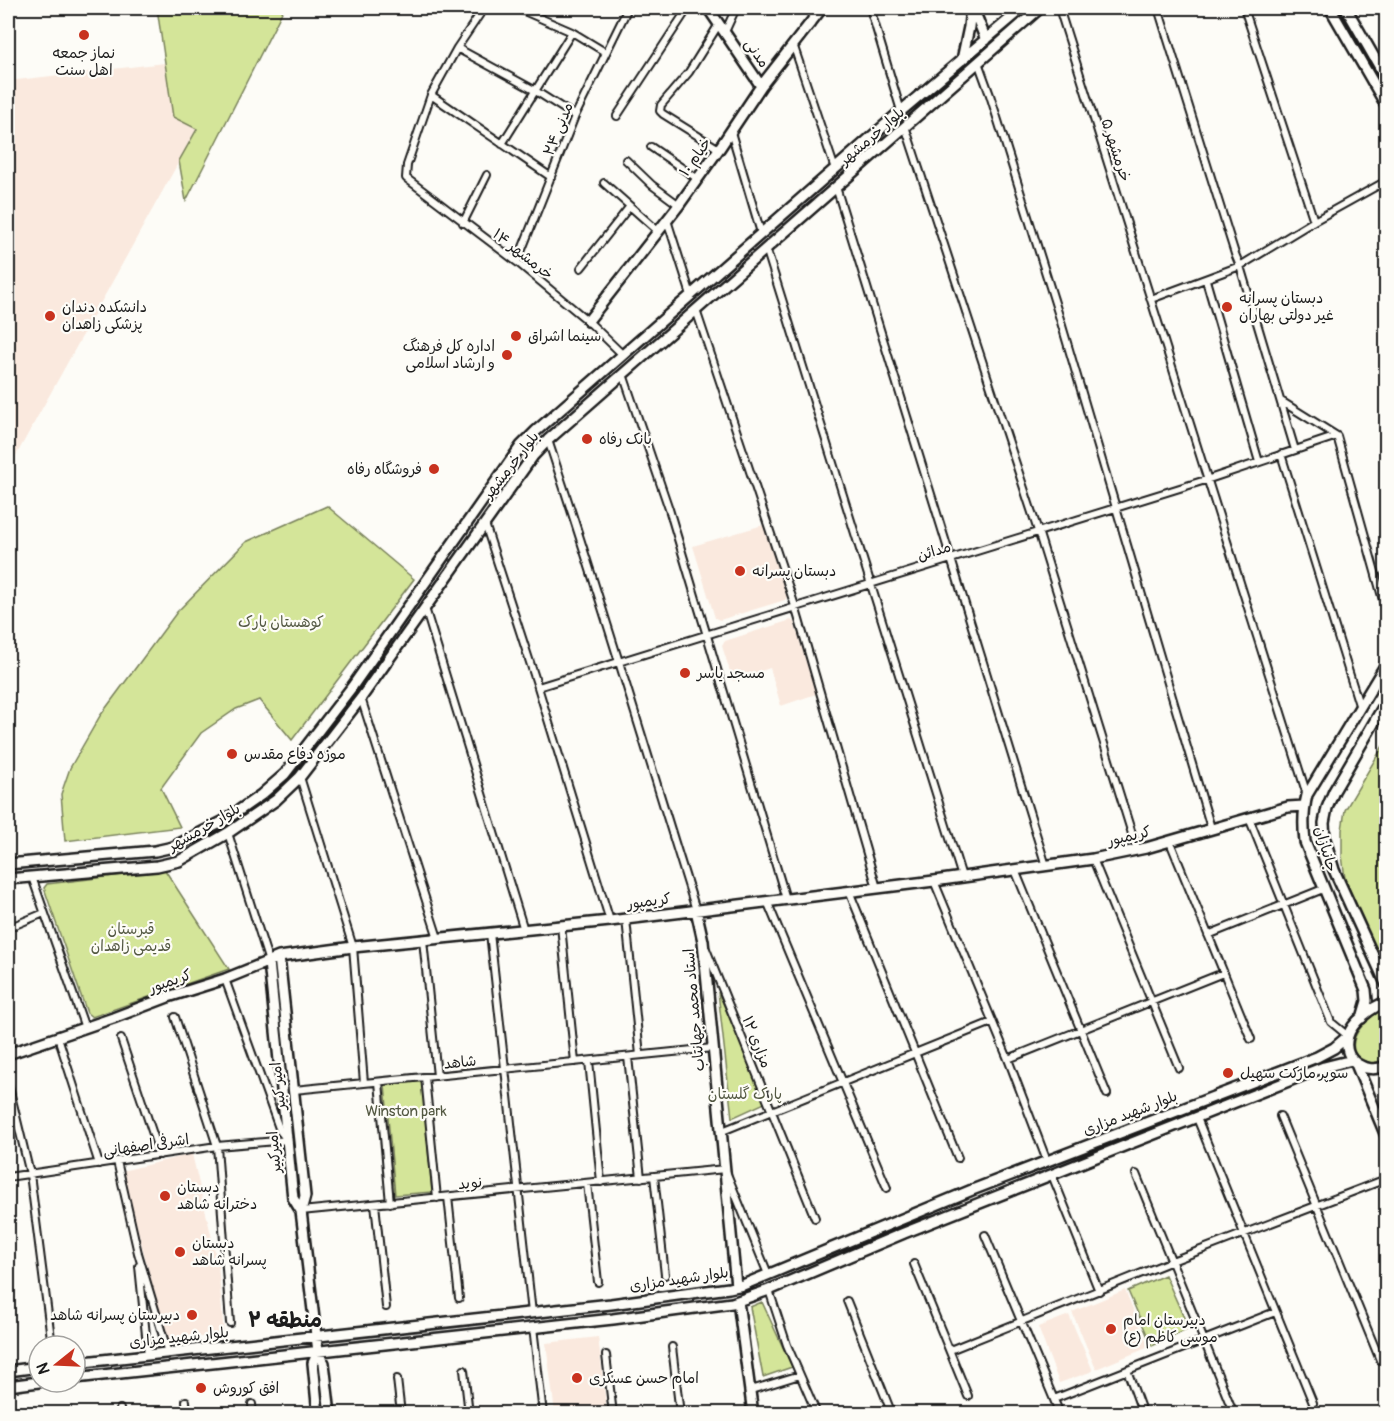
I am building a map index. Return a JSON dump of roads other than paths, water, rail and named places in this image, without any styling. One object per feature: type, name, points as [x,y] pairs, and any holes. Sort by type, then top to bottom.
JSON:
[{"type":"main road","name":"مدنی","points":[[708,8],[761,86]]},
{"type":"main road","name":"خیام ۱۰","points":[[588,321],[679,206],[761,86],[822,8]]},
{"type":"main road","points":[[972,8],[986,40]]},
{"type":"main road","points":[[962,60],[972,8]]},
{"type":"main road","name":"بلوار خرمشهر","points":[[8,864],[155,851],[173,847],[224,820],[285,774],[379,649],[521,446],[761,233],[1023,8]]},
{"type":"main road","name":"بلوار خرمشهر","points":[[8,879],[157,866],[179,861],[228,833],[276,800],[300,777],[361,698],[533,456],[548,440],[1040,8]]},
{"type":"main road","points":[[1330,8],[1386,105]]},
{"type":"main road","points":[[1346,8],[1386,78]]},
{"type":"main road","points":[[800,199],[807,213]]},
{"type":"main road","points":[[379,649],[390,657]]},
{"type":"main road","name":"جانبازان","points":[[1362,1018],[1367,1001],[1366,990],[1305,842],[1304,806],[1306,795],[1386,664]]},
{"type":"main road","name":"جانبازان","points":[[1386,702],[1334,791],[1324,823],[1325,839],[1334,870],[1386,984]]},
{"type":"main road","name":"کریمپور","points":[[8,1054],[225,979],[279,957],[352,947],[610,921],[1046,866],[1137,850],[1288,807],[1304,806]]},
{"type":"main road","points":[[76,858],[77,873]]},
{"type":"main road","name":"استاد محمد جهانتاب","points":[[696,910],[703,941],[736,1286]]},
{"type":"main road","name":"امیر کبیر","points":[[279,957],[305,1196],[301,1212]]},
{"type":"main road","name":"امیرکبیر","points":[[269,962],[293,1198],[301,1212],[316,1337]]},
{"type":"main road","points":[[1362,1018],[1376,1006],[1386,1002]]},
{"type":"main road","name":"بلوار شهید مزاری","points":[[87,1362],[611,1304],[696,1294],[736,1286],[1047,1161],[1308,1061],[1334,1048],[1348,1036],[1355,1024],[1362,1018]]},
{"type":"main road","points":[[1348,1036],[1347,1044],[1353,1061],[1386,1136]]},
{"type":"main road","points":[[1353,1061],[1368,1070],[1386,1066]]},
{"type":"main road","name":"بلوار شهید مزاری","points":[[87,1377],[613,1319],[698,1309],[738,1301],[1324,1067],[1353,1061]]},
{"type":"main road","points":[[1047,1161],[1052,1175]]},
{"type":"main road","points":[[738,1301],[753,1413]]},
{"type":"main road","points":[[611,1304],[613,1319]]},
{"type":"main road","points":[[316,1337],[318,1352],[324,1363],[330,1413]]},
{"type":"main road","points":[[318,1352],[313,1363],[318,1413]]},
{"type":"main road","points":[[8,1371],[27,1369]]},
{"type":"main road","points":[[8,1386],[27,1384]]},
{"type":"street","points":[[484,8],[457,48],[431,95],[551,177]]},
{"type":"street","points":[[517,8],[573,32],[605,52]]},
{"type":"street","name":"مدنی ۲۴","points":[[517,262],[575,116],[628,8]]},
{"type":"street","points":[[617,116],[688,8]]},
{"type":"street","points":[[719,149],[660,111],[661,105],[736,8]]},
{"type":"street","points":[[870,8],[901,111]]},
{"type":"street","name":"خرمشهر ۵","points":[[1059,8],[1306,795]]},
{"type":"street","points":[[1158,8],[1240,266],[1295,450]]},
{"type":"street","points":[[1244,8],[1314,221]]},
{"type":"street","points":[[502,144],[534,90],[573,32]]},
{"type":"street","points":[[793,44],[835,170]]},
{"type":"street","points":[[457,48],[534,90],[575,116]]},
{"type":"street","points":[[978,62],[1060,319],[1211,828]]},
{"type":"street","name":"خرمشهر ۱۴","points":[[431,95],[405,175],[408,182],[517,262],[588,321],[623,355]]},
{"type":"street","points":[[906,126],[1038,531],[1137,850]]},
{"type":"street","points":[[730,131],[761,233]]},
{"type":"street","points":[[651,147],[698,179]]},
{"type":"street","points":[[626,160],[679,206]]},
{"type":"street","points":[[463,223],[487,175]]},
{"type":"street","points":[[1151,299],[1240,266],[1386,181]]},
{"type":"street","points":[[604,183],[659,232]]},
{"type":"street","points":[[836,187],[1046,866]]},
{"type":"street","points":[[581,268],[630,206]]},
{"type":"street","points":[[667,220],[691,295]]},
{"type":"street","points":[[766,249],[962,877]]},
{"type":"street","points":[[1206,280],[1259,462]]},
{"type":"street","points":[[696,310],[795,606],[877,888]]},
{"type":"street","points":[[623,374],[669,509],[742,759],[786,899]]},
{"type":"street","points":[[1281,401],[1337,436],[1386,610]]},
{"type":"street","name":"مدائن","points":[[538,687],[1207,479],[1337,436]]},
{"type":"street","points":[[548,440],[585,550],[696,910]]},
{"type":"street","points":[[1281,454],[1360,708]]},
{"type":"street","points":[[485,524],[610,921]]},
{"type":"street","points":[[425,608],[524,930]]},
{"type":"street","points":[[361,698],[438,938]]},
{"type":"street","points":[[300,777],[352,947],[364,1083]]},
{"type":"street","points":[[1250,818],[1331,1022],[1348,1036]]},
{"type":"street","points":[[228,833],[269,962]]},
{"type":"street","points":[[1170,842],[1251,1039]]},
{"type":"street","points":[[1093,859],[1179,1068]]},
{"type":"street","points":[[1015,870],[1107,1094]]},
{"type":"street","points":[[32,877],[85,1028]]},
{"type":"street","points":[[933,881],[993,1022],[1047,1161]]},
{"type":"street","points":[[1208,935],[1323,889]]},
{"type":"street","points":[[849,891],[958,1158]]},
{"type":"street","points":[[767,902],[887,1188]]},
{"type":"street","points":[[8,928],[44,913]]},
{"type":"street","points":[[626,919],[640,1055]]},
{"type":"street","points":[[561,926],[575,1062]]},
{"type":"street","points":[[490,933],[532,1313]]},
{"type":"street","points":[[423,940],[437,1076]]},
{"type":"street","name":"مزاری ۱۲","points":[[703,941],[815,1218]]},
{"type":"street","points":[[1008,1059],[1223,973]]},
{"type":"street","points":[[225,979],[280,1131],[288,1140]]},
{"type":"street","points":[[175,1017],[217,1146],[230,1323]]},
{"type":"street","points":[[720,1132],[993,1022]]},
{"type":"street","points":[[58,1037],[99,1164]]},
{"type":"street","points":[[120,1039],[160,1155]]},
{"type":"street","name":"شاهد","points":[[294,1090],[713,1048]]},
{"type":"street","points":[[628,1057],[641,1178]]},
{"type":"street","points":[[589,1061],[601,1182]]},
{"type":"street","points":[[425,1077],[437,1198]]},
{"type":"street","points":[[379,1082],[390,1203]]},
{"type":"street","points":[[8,1083],[30,1174],[51,1334]]},
{"type":"street","points":[[1280,1116],[1380,1360]]},
{"type":"street","points":[[1197,1118],[1313,1403]]},
{"type":"street","name":"اشرفی اصفهانی","points":[[8,1177],[217,1146],[288,1140]]},
{"type":"street","points":[[117,1161],[138,1253],[168,1353]]},
{"type":"street","points":[[725,1169],[768,1274]]},
{"type":"street","name":"نوید","points":[[301,1212],[725,1169]]},
{"type":"street","points":[[1136,1174],[1234,1413]]},
{"type":"street","points":[[1052,1175],[1099,1291]]},
{"type":"street","points":[[654,1176],[664,1275]]},
{"type":"street","points":[[950,1350],[1386,1179]]},
{"type":"street","points":[[587,1183],[598,1282]]},
{"type":"street","points":[[448,1197],[459,1298]]},
{"type":"street","points":[[375,1204],[386,1307]]},
{"type":"street","points":[[985,1235],[1060,1413]]},
{"type":"street","points":[[138,1253],[148,1355]]},
{"type":"street","points":[[914,1264],[968,1396]]},
{"type":"street","points":[[769,1290],[800,1375],[817,1413]]},
{"type":"street","points":[[847,1302],[892,1413]]},
{"type":"street","points":[[1054,1399],[1275,1312]]},
{"type":"street","points":[[533,1328],[543,1413]]},
{"type":"street","points":[[672,1347],[680,1413]]},
{"type":"street","points":[[606,1354],[613,1413]]},
{"type":"street","points":[[464,1370],[469,1413]]},
{"type":"street","points":[[1126,1370],[1143,1413]]},
{"type":"street","points":[[751,1390],[800,1375]]},
{"type":"street","points":[[397,1379],[401,1413]]},
{"type":"street","points":[[186,1401],[187,1413]]},
{"type":"street","points":[[252,1404],[253,1413]]},
{"type":"place","name":"نماز جمعه اهل سنت","points":[[84,35]]},
{"type":"place","name":"دبستان پسرانه غیر دولتی بهاران","points":[[1227,307]]},
{"type":"place","name":"دانشکده دندان پزشکی زاهدان","points":[[50,316]]},
{"type":"place","name":"سینما اشراق","points":[[516,336]]},
{"type":"place","name":"اداره کل فرهنگ و ارشاد اسلامی","points":[[507,355]]},
{"type":"place","name":"بانک رفاه","points":[[587,439]]},
{"type":"place","name":"فروشگاه رفاه","points":[[434,469]]},
{"type":"place","name":"دبستان پسرانه","points":[[740,571]]},
{"type":"place","name":"مسجد یاسر","points":[[685,673]]},
{"type":"place","name":"موزه دفاع مقدس","points":[[232,754]]},
{"type":"place","name":"سوپر مارکت سهیل","points":[[1228,1073]]},
{"type":"place","name":"دبستان دخترانه شاهد","points":[[165,1196]]},
{"type":"place","name":"دبستان پسرانه شاهد","points":[[180,1252]]},
{"type":"place","name":"دبیرستان پسرانه شاهد","points":[[192,1315]]},
{"type":"place","name":"دبیرستان امام موسی کاظم (ع)","points":[[1111,1329]]},
{"type":"place","name":"امام حسن عسکری","points":[[577,1378]]},
{"type":"place","name":"افق کوروش","points":[[201,1388]]},
{"type":"district","name":"منطقه ۲","points":[[285,1320]]},
{"type":"park label","name":"کوهستان پارک","points":[[281,622]]},
{"type":"park label","name":"قبرستان قدیمی زاهدان","points":[[131,938]]},
{"type":"park label","name":"پارک گلستان","points":[[745,1094]]},
{"type":"park label","name":"Winston park","points":[[406,1111]]}]
